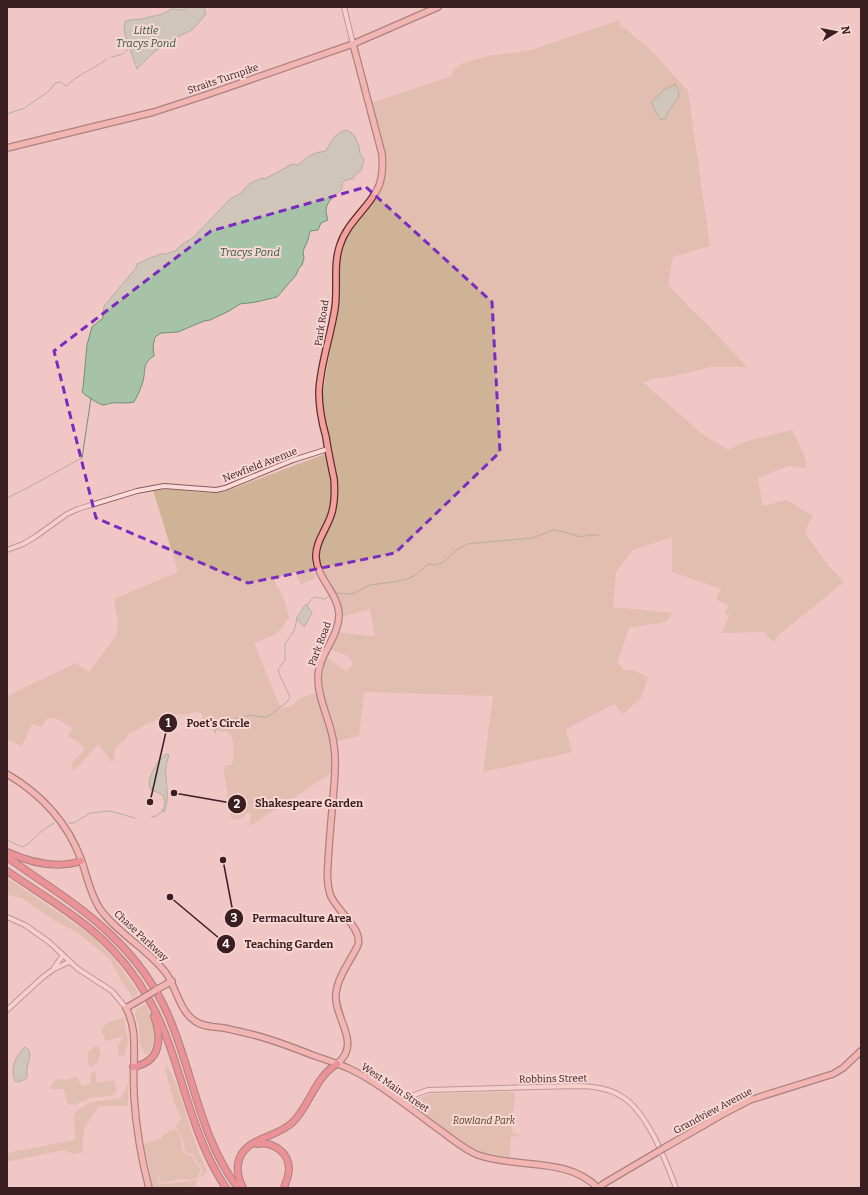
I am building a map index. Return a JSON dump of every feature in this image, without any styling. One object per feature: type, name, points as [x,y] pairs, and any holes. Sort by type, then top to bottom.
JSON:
[{"type":"highway","points":[[7,852],[25,859],[44,863],[69,864],[81,861]]},
{"type":"highway","points":[[7,857],[101,926],[124,948],[146,976],[163,1004],[172,1024],[212,1145],[222,1164],[238,1188]]},
{"type":"highway","points":[[7,871],[95,933],[117,955],[137,981],[149,999],[172,1052],[199,1138],[213,1169],[226,1188]]},
{"type":"highway","points":[[134,1067],[144,1064],[150,1060],[157,1049],[159,1040],[154,1015],[137,981]]},
{"type":"highway","points":[[243,1188],[239,1178],[238,1168],[239,1158],[242,1153],[251,1145],[281,1130],[293,1122],[329,1068],[337,1064]]},
{"type":"highway","points":[[242,1153],[252,1146],[261,1144],[273,1145],[280,1150],[288,1164],[288,1173],[284,1188]]},
{"type":"main road","name":"Straits Turnpike","points":[[7,148],[154,112],[353,44],[438,7]]},
{"type":"main road","name":"Park Road","points":[[337,1064],[343,1058],[348,1047],[348,1041],[346,1030],[337,1007],[336,991],[340,979],[358,945],[359,938],[356,931],[333,900],[330,894],[328,881],[335,774],[335,748],[332,731],[321,700],[318,675],[323,655],[338,627],[339,615],[335,598],[318,568],[316,558],[317,548],[330,517],[334,499],[334,479],[320,412],[319,393],[320,380],[335,307],[337,253],[340,243],[347,230],[378,189],[381,180],[382,168],[382,154],[353,44]]},
{"type":"main road","name":"Chase Parkway","points":[[7,774],[30,789],[53,811],[69,834],[81,861],[93,895],[103,913],[158,963],[172,982]]},
{"type":"main road","name":"West Main Street","points":[[172,982],[186,1013],[196,1022],[258,1036],[348,1068],[367,1078],[462,1146],[475,1153],[494,1159],[563,1168],[584,1177],[598,1188]]},
{"type":"main road","points":[[149,1188],[142,1156],[136,1116],[134,1029],[126,1008],[172,982]]},
{"type":"main road","name":"Grandview Avenue","points":[[598,1188],[723,1114],[750,1100],[833,1074],[843,1068],[861,1051]]},
{"type":"street","points":[[344,7],[353,44]]},
{"type":"street","name":"Newfield Avenue","points":[[7,550],[23,544],[67,514],[78,509],[137,491],[164,486],[216,490],[225,488],[293,460],[328,449]]},
{"type":"street","points":[[7,917],[19,922],[53,945],[69,962],[112,991],[126,1008]]},
{"type":"street","points":[[54,969],[64,955]]},
{"type":"street","points":[[7,1010],[43,977],[54,969],[69,962]]},
{"type":"street","name":"Robbins Street","points":[[403,1103],[414,1095],[428,1090],[576,1086],[594,1087],[609,1091],[625,1098],[637,1110],[662,1152],[676,1188]]},
{"type":"highlighted area","points":[[366,187],[492,302],[500,452],[395,553],[248,583],[96,518],[54,351],[211,231]]},
{"type":"green space","points":[[620,20],[620,25],[648,47],[688,91],[710,246],[673,257],[668,285],[747,367],[710,367],[674,376],[651,379],[644,383],[702,434],[728,450],[747,441],[792,430],[806,460],[806,468],[788,466],[758,478],[763,506],[786,500],[813,516],[805,533],[827,564],[844,582],[780,634],[773,642],[764,632],[722,633],[729,615],[725,613],[728,605],[716,600],[721,589],[672,572],[672,537],[633,550],[616,572],[613,607],[673,613],[666,622],[629,628],[617,663],[624,670],[632,670],[648,677],[641,698],[623,714],[614,704],[566,729],[572,752],[483,772],[493,696],[364,692],[359,736],[337,741],[324,699],[321,678],[322,668],[326,657],[347,672],[353,664],[349,657],[330,649],[338,632],[369,636],[375,635],[370,609],[341,617],[318,565],[319,552],[334,515],[337,494],[337,480],[323,405],[323,392],[336,314],[339,255],[345,240],[377,193],[384,155],[372,103],[452,76],[453,70],[459,67],[462,63],[493,55],[531,50]]},
{"type":"green space","points":[[325,454],[330,479],[331,498],[327,514],[313,549],[313,567],[316,578],[301,584],[295,572],[274,580],[284,599],[289,618],[277,634],[254,643],[281,709],[292,706],[300,698],[315,693],[330,738],[333,754],[333,772],[250,826],[250,813],[247,813],[241,819],[234,820],[231,817],[229,810],[224,770],[226,765],[232,764],[232,736],[227,732],[212,730],[203,719],[202,714],[195,711],[190,714],[165,715],[137,730],[130,732],[115,749],[114,760],[112,762],[98,744],[74,771],[71,764],[85,749],[78,742],[68,736],[72,728],[58,719],[47,718],[42,727],[32,724],[22,746],[7,740],[7,697],[76,663],[89,672],[116,637],[118,621],[114,599],[178,572],[153,490],[171,489],[206,493],[224,492]]},
{"type":"green space","points":[[7,878],[91,935],[114,959],[138,992],[133,998],[122,982],[110,959],[78,933],[52,919],[22,898],[7,895]]},
{"type":"green space","points":[[146,1004],[154,1029],[154,1042],[148,1054],[145,1054],[139,1042],[139,1027],[135,1014],[136,1010]]},
{"type":"green space","points":[[124,1017],[128,1041],[125,1055],[118,1056],[118,1045],[124,1036],[106,1041],[101,1030],[107,1023]]},
{"type":"green space","points":[[95,1046],[98,1046],[101,1053],[97,1063],[90,1068],[88,1062],[88,1052]]},
{"type":"green space","points":[[167,1066],[177,1085],[192,1134],[207,1171],[201,1177],[202,1169],[193,1153],[187,1154],[184,1148],[183,1139],[176,1126],[181,1118],[165,1069]]},
{"type":"green space","points":[[95,1071],[97,1083],[113,1080],[116,1087],[115,1094],[90,1098],[75,1105],[68,1104],[64,1089],[49,1089],[56,1079],[66,1080],[77,1077],[82,1086],[90,1084],[91,1073]]},
{"type":"green space","points":[[128,1083],[128,1106],[99,1106],[84,1128],[82,1153],[73,1154],[64,1150],[7,1162],[7,1153],[75,1140],[73,1116],[83,1107],[93,1102],[119,1099],[125,1091]]},
{"type":"green space","name":"Rowland Park","points":[[515,1092],[512,1127],[513,1133],[520,1135],[519,1137],[511,1137],[510,1157],[487,1154],[469,1146],[413,1106],[412,1103],[414,1100],[429,1094]]},
{"type":"green space","points":[[173,1129],[178,1131],[184,1152],[188,1156],[193,1156],[195,1163],[201,1169],[197,1178],[161,1183],[159,1177],[158,1183],[164,1184],[197,1180],[195,1186],[169,1189],[153,1187],[144,1144],[160,1138],[162,1140],[162,1136]]},
{"type":"water","name":"Little Tracys Pond","points":[[187,7],[204,7],[206,14],[192,30],[171,40],[153,53],[137,69],[125,34],[125,22],[162,14],[172,9],[182,10]]},
{"type":"water","points":[[675,84],[679,92],[678,99],[669,110],[666,118],[661,120],[655,111],[652,102],[662,91]]},
{"type":"water","name":"Tracys Pond","points":[[347,130],[354,135],[359,146],[360,153],[364,159],[361,171],[356,174],[353,179],[342,182],[342,189],[332,198],[326,207],[328,220],[321,223],[318,230],[310,231],[303,251],[304,258],[302,265],[296,275],[277,297],[240,304],[210,320],[178,332],[161,333],[155,337],[153,346],[154,356],[146,364],[142,384],[134,402],[111,403],[103,405],[82,392],[87,345],[92,327],[103,318],[104,306],[136,268],[137,264],[161,254],[175,251],[181,245],[193,238],[230,199],[241,193],[249,184],[262,178],[265,179],[292,164],[298,165],[314,154],[326,151],[336,135]]},
{"type":"water","points":[[306,604],[312,613],[304,627],[296,618]]},
{"type":"water","points":[[166,754],[169,755],[166,769],[167,798],[164,812],[162,811],[165,803],[163,795],[152,790],[149,786],[154,770]]},
{"type":"water","points":[[25,1047],[29,1050],[30,1055],[27,1068],[27,1078],[19,1082],[15,1081],[13,1067],[16,1059]]},
{"type":"waterway","points":[[112,57],[123,54],[130,47]]},
{"type":"waterway","points":[[7,114],[25,108],[50,90],[55,83],[61,82],[66,86],[107,59]]},
{"type":"waterway","points":[[7,498],[82,458],[91,398]]},
{"type":"waterway","points":[[337,593],[355,593],[370,585],[407,579],[416,575],[428,564],[434,565],[442,563],[456,550],[467,544],[532,538],[554,530],[581,537],[588,535],[599,535]]},
{"type":"waterway","points":[[307,606],[314,597],[325,599],[330,596]]},
{"type":"waterway","points":[[215,733],[215,730],[234,719],[250,715],[267,717],[287,702],[290,697],[278,670],[285,660],[285,644],[294,631],[297,619]]},
{"type":"waterway","points":[[69,823],[74,823],[90,813],[110,811],[135,818]]},
{"type":"waterway","points":[[152,817],[163,811]]},
{"type":"waterway","points":[[7,840],[22,847],[54,823]]},
{"type":"place","name":"Shakespeare Garden","points":[[174,793]]},
{"type":"place","name":"Poet's Circle","points":[[150,802]]},
{"type":"place","name":"Permaculture Area","points":[[223,860]]},
{"type":"place","name":"Teaching Garden","points":[[170,897]]}]
